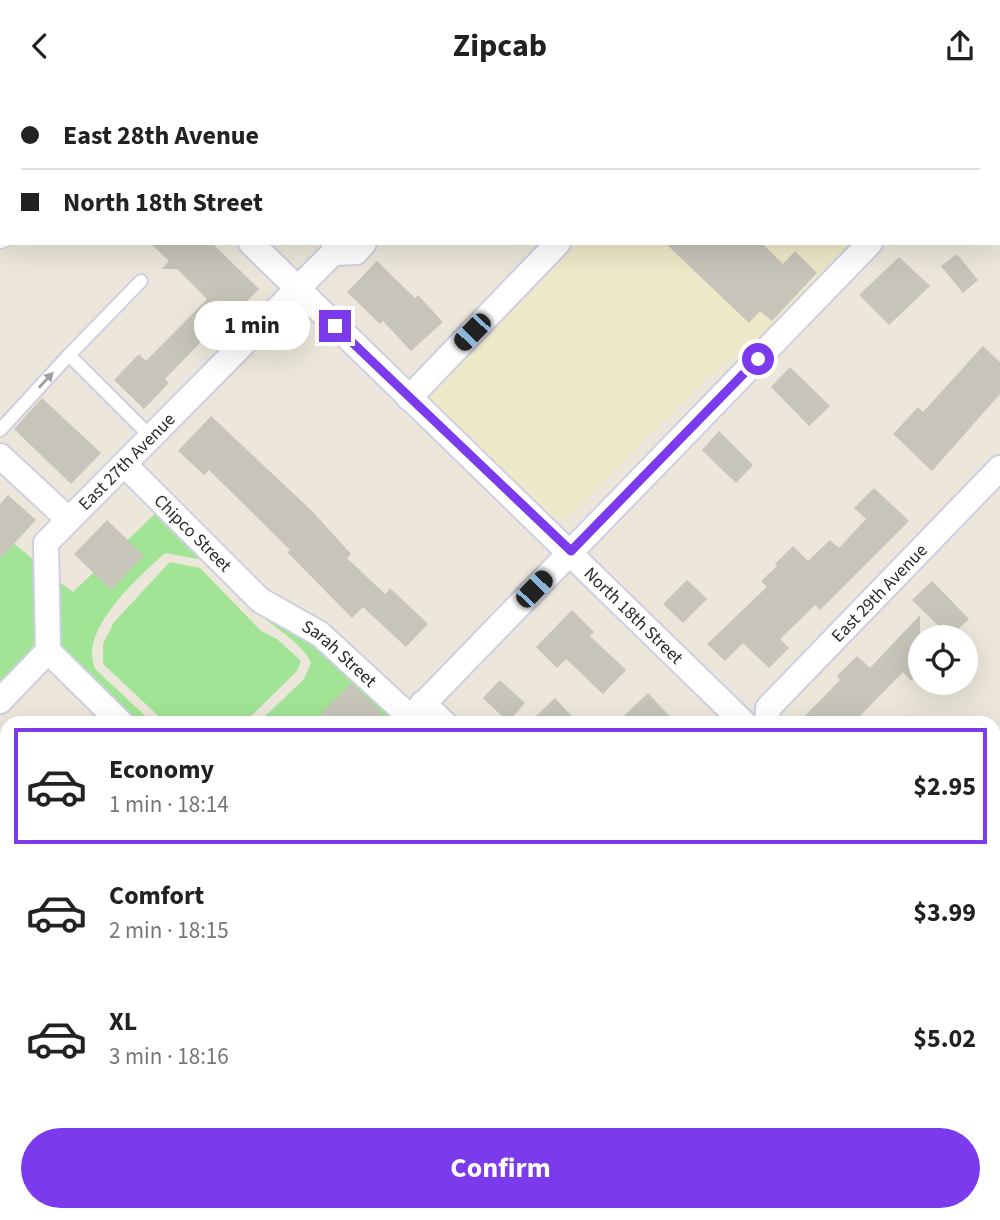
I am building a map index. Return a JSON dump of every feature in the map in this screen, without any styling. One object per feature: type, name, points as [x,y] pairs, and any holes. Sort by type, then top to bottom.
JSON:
[{"type":"street","name":"North 18th Street","points":[[253,245],[571,551],[737,716]]},
{"type":"street","name":"East 27th Avenue","points":[[48,651],[46,543],[298,290],[333,248],[356,252],[362,245]]},
{"type":"street","points":[[409,398],[556,245]]},
{"type":"street","points":[[413,714],[868,245]]},
{"type":"street","points":[[0,456],[68,519]]},
{"type":"street","name":"Chipco Street","points":[[125,465],[260,600]]},
{"type":"street","name":"East 29th Avenue","points":[[768,716],[768,708],[1000,468]]},
{"type":"street","name":"Sarah Street","points":[[260,600],[320,635],[413,714]]},
{"type":"street","points":[[0,701],[48,651],[114,716]]},
{"type":"lane","points":[[0,429],[141,281]]},
{"type":"lane","points":[[69,355],[152,438]]},
{"type":"shaded area","points":[[578,245],[855,245],[761,341],[706,378],[567,518],[548,517],[429,396]]},
{"type":"green space","points":[[157,512],[204,560],[165,553],[126,590],[102,623],[94,640],[92,656],[97,671],[145,716],[129,716],[59,647],[58,581],[73,592]]},
{"type":"green space","points":[[0,532],[35,561],[37,646],[0,684]]},
{"type":"green space","points":[[170,562],[200,568],[261,631],[277,639],[301,661],[297,671],[251,716],[159,716],[103,664],[103,644],[114,622]]},
{"type":"green space","points":[[250,607],[261,616],[263,614],[314,643],[393,716],[265,716],[304,679],[311,663],[301,648],[257,613]]},
{"type":"building","points":[[152,245],[214,245],[259,289],[228,320],[225,317],[165,379],[169,383],[144,409],[114,380],[139,354],[146,361],[207,299],[177,269],[161,269],[169,261]]},
{"type":"building","points":[[667,245],[764,245],[783,264],[795,251],[817,273],[772,321],[760,311],[749,323]]},
{"type":"building","points":[[957,254],[978,280],[963,293],[941,266]]},
{"type":"building","points":[[899,257],[930,286],[889,325],[859,295]]},
{"type":"building","points":[[377,261],[415,298],[418,295],[443,322],[411,351],[383,321],[380,324],[347,292]]},
{"type":"building","points":[[983,346],[1000,362],[1000,394],[932,471],[893,434],[918,407],[923,412]]},
{"type":"building","points":[[790,367],[830,406],[809,426],[771,387]]},
{"type":"building","points":[[42,398],[101,453],[71,484],[14,429]]},
{"type":"building","points":[[211,416],[312,511],[351,554],[347,558],[385,594],[390,588],[428,624],[406,647],[363,607],[352,618],[287,552],[290,550],[209,470],[204,475],[178,451]]},
{"type":"building","points":[[719,431],[753,465],[736,483],[702,450]]},
{"type":"building","points":[[874,488],[909,521],[820,610],[815,605],[780,639],[789,648],[769,668],[743,643],[725,661],[707,644],[767,587],[761,581],[793,546],[808,561],[830,540],[839,548],[866,519],[854,508]]},
{"type":"building","points":[[8,495],[36,520],[0,559],[0,504]]},
{"type":"building","points":[[107,520],[144,556],[111,590],[74,554]]},
{"type":"building","points":[[687,580],[707,599],[683,623],[663,604]]},
{"type":"building","points":[[932,581],[969,619],[963,625],[938,625],[912,600]]},
{"type":"building","points":[[572,610],[594,632],[590,636],[626,670],[603,694],[566,659],[557,668],[536,647]]},
{"type":"building","points":[[920,615],[920,625],[911,625]]},
{"type":"building","points":[[908,628],[908,678],[903,672],[860,716],[805,716],[840,680],[837,676],[857,656],[870,668]]},
{"type":"building","points":[[500,680],[525,703],[513,716],[502,716],[483,698]]},
{"type":"building","points":[[351,683],[382,713],[379,716],[319,716]]},
{"type":"building","points":[[648,693],[669,716],[626,716]]},
{"type":"building","points":[[555,698],[572,716],[536,716]]},
{"type":"route","points":[[335,326],[571,551],[758,359]]}]
